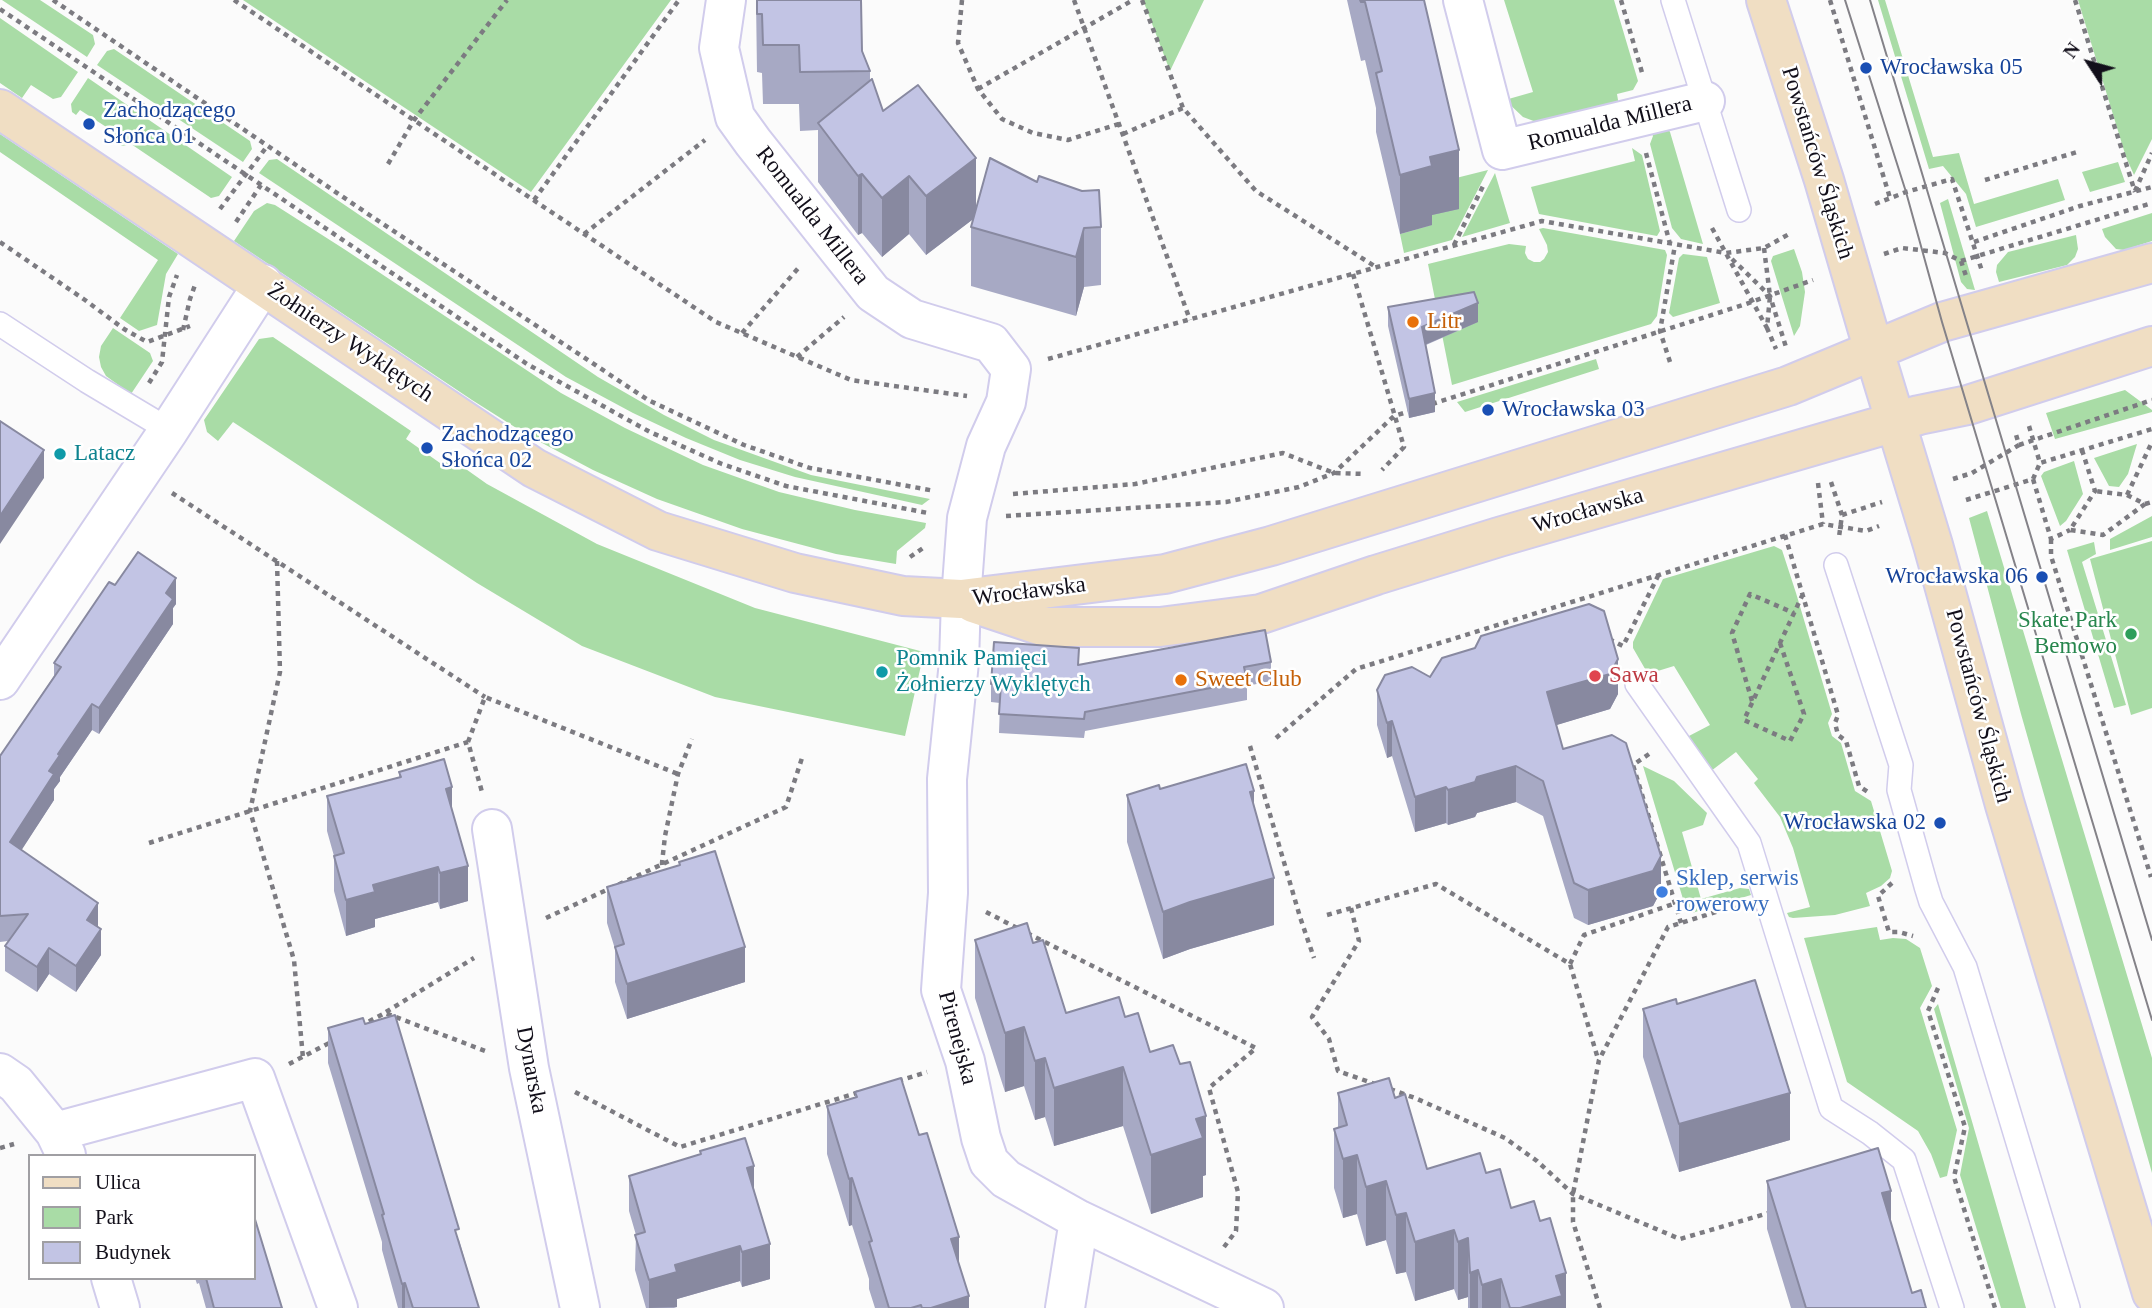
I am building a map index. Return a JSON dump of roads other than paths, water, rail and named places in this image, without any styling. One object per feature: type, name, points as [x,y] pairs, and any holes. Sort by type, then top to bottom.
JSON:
[{"type":"street","name":"Romualda Millera","points":[[726,0],[719,48],[735,117],[873,293],[912,319],[991,343],[1008,386],[986,446],[967,518],[961,599]]},
{"type":"street","name":"Romualda Millera","points":[[1462,0],[1502,150],[1705,101]]},
{"type":"street","name":"Powstańców Śląskich","points":[[1766,0],[1824,180],[1934,545],[2005,805],[2152,1293]]},
{"type":"street","name":"Żołnierzy Wyklętych","points":[[0,109],[534,468],[657,531],[794,573],[903,596],[961,599]]},
{"type":"street","name":"Wrocławska","points":[[961,599],[1165,574],[1271,546],[1788,386],[1942,322],[2152,263]]},
{"type":"street","points":[[0,680],[169,430],[263,285]]},
{"type":"street","name":"Wrocławska","points":[[961,599],[1045,627],[1160,627],[1261,614],[1499,537],[1896,422],[1968,405],[2152,346]]},
{"type":"street","name":"Pirenejska","points":[[961,599],[959,662],[947,779],[948,893],[941,990],[965,1061],[989,1163],[1006,1179],[1079,1220],[1264,1308]]},
{"type":"street","name":"Dynarska","points":[[492,829],[529,1068],[580,1308]]},
{"type":"street","points":[[0,1073],[16,1084],[61,1144],[255,1078],[338,1308]]},
{"type":"street","points":[[1065,1308],[1079,1220]]},
{"type":"street","points":[[112,1280],[120,1308]]},
{"type":"lane","points":[[1674,0],[1739,210]]},
{"type":"lane","points":[[0,324],[169,430]]},
{"type":"lane","points":[[1836,565],[1901,765],[1899,790],[1926,886],[1931,902],[1965,967],[2068,1308]]},
{"type":"lane","points":[[1637,684],[1749,843],[1831,1108],[1870,1133],[1904,1160],[1952,1308]]},
{"type":"tram line","points":[[1845,0],[1906,192],[1942,322],[2152,1020]]},
{"type":"tram line","points":[[1870,0],[2152,940]]},
{"type":"place","name":"Wrocławska 05","points":[[1866,68]]},
{"type":"place","name":"Zachodzącego Słońca 01","points":[[89,124]]},
{"type":"place","name":"Litr","points":[[1413,322]]},
{"type":"place","name":"Wrocławska 03","points":[[1488,410]]},
{"type":"place","name":"Zachodzącego Słońca 02","points":[[427,448]]},
{"type":"place","name":"Latacz","points":[[60,454]]},
{"type":"place","name":"Wrocławska 06","points":[[2042,577]]},
{"type":"place","name":"Skate Park Bemowo","points":[[2131,634]]},
{"type":"place","name":"Pomnik Pamięci Żołnierzy Wyklętych","points":[[882,672]]},
{"type":"place","name":"Sawa","points":[[1595,676]]},
{"type":"place","name":"Sweet Club","points":[[1181,680]]},
{"type":"place","name":"Wrocławska 02","points":[[1940,823]]},
{"type":"place","name":"Sklep, serwis rowerowy","points":[[1662,892]]}]
